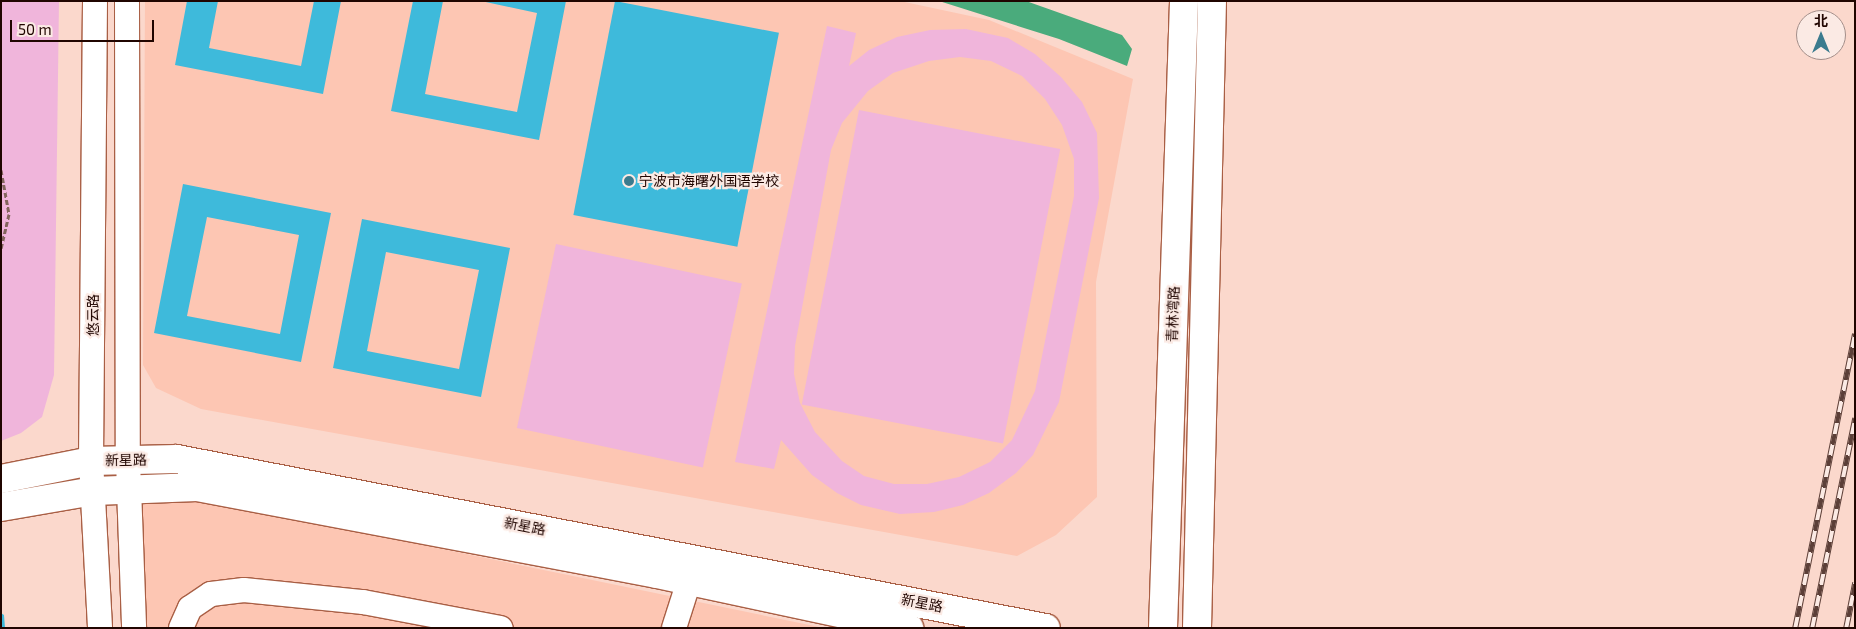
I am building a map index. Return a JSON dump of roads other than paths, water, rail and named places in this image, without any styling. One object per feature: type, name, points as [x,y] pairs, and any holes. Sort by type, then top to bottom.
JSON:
[{"type":"main road","name":"青林湾路","points":[[1163,628],[1184,1]]},
{"type":"main road","points":[[1197,628],[1212,1]]},
{"type":"main road","name":"新星路","points":[[1,479],[92,461],[177,459],[1046,628]]},
{"type":"main road","name":"新星路","points":[[1,507],[94,490],[197,487],[689,581],[909,628]]},
{"type":"street","name":"悠云路","points":[[95,1],[92,461],[100,628]]},
{"type":"street","points":[[127,1],[128,461],[134,628]]},
{"type":"street","points":[[674,628],[689,581]]},
{"type":"street","points":[[181,628],[190,608],[211,594],[244,590],[363,602],[501,628]]},
{"type":"railway","points":[[1795,628],[1855,334]]},
{"type":"railway","points":[[1812,628],[1855,418]]},
{"type":"railway","points":[[1846,628],[1855,583]]},
{"type":"place","name":"宁波市海曙外国语学校","points":[[629,181]]}]
